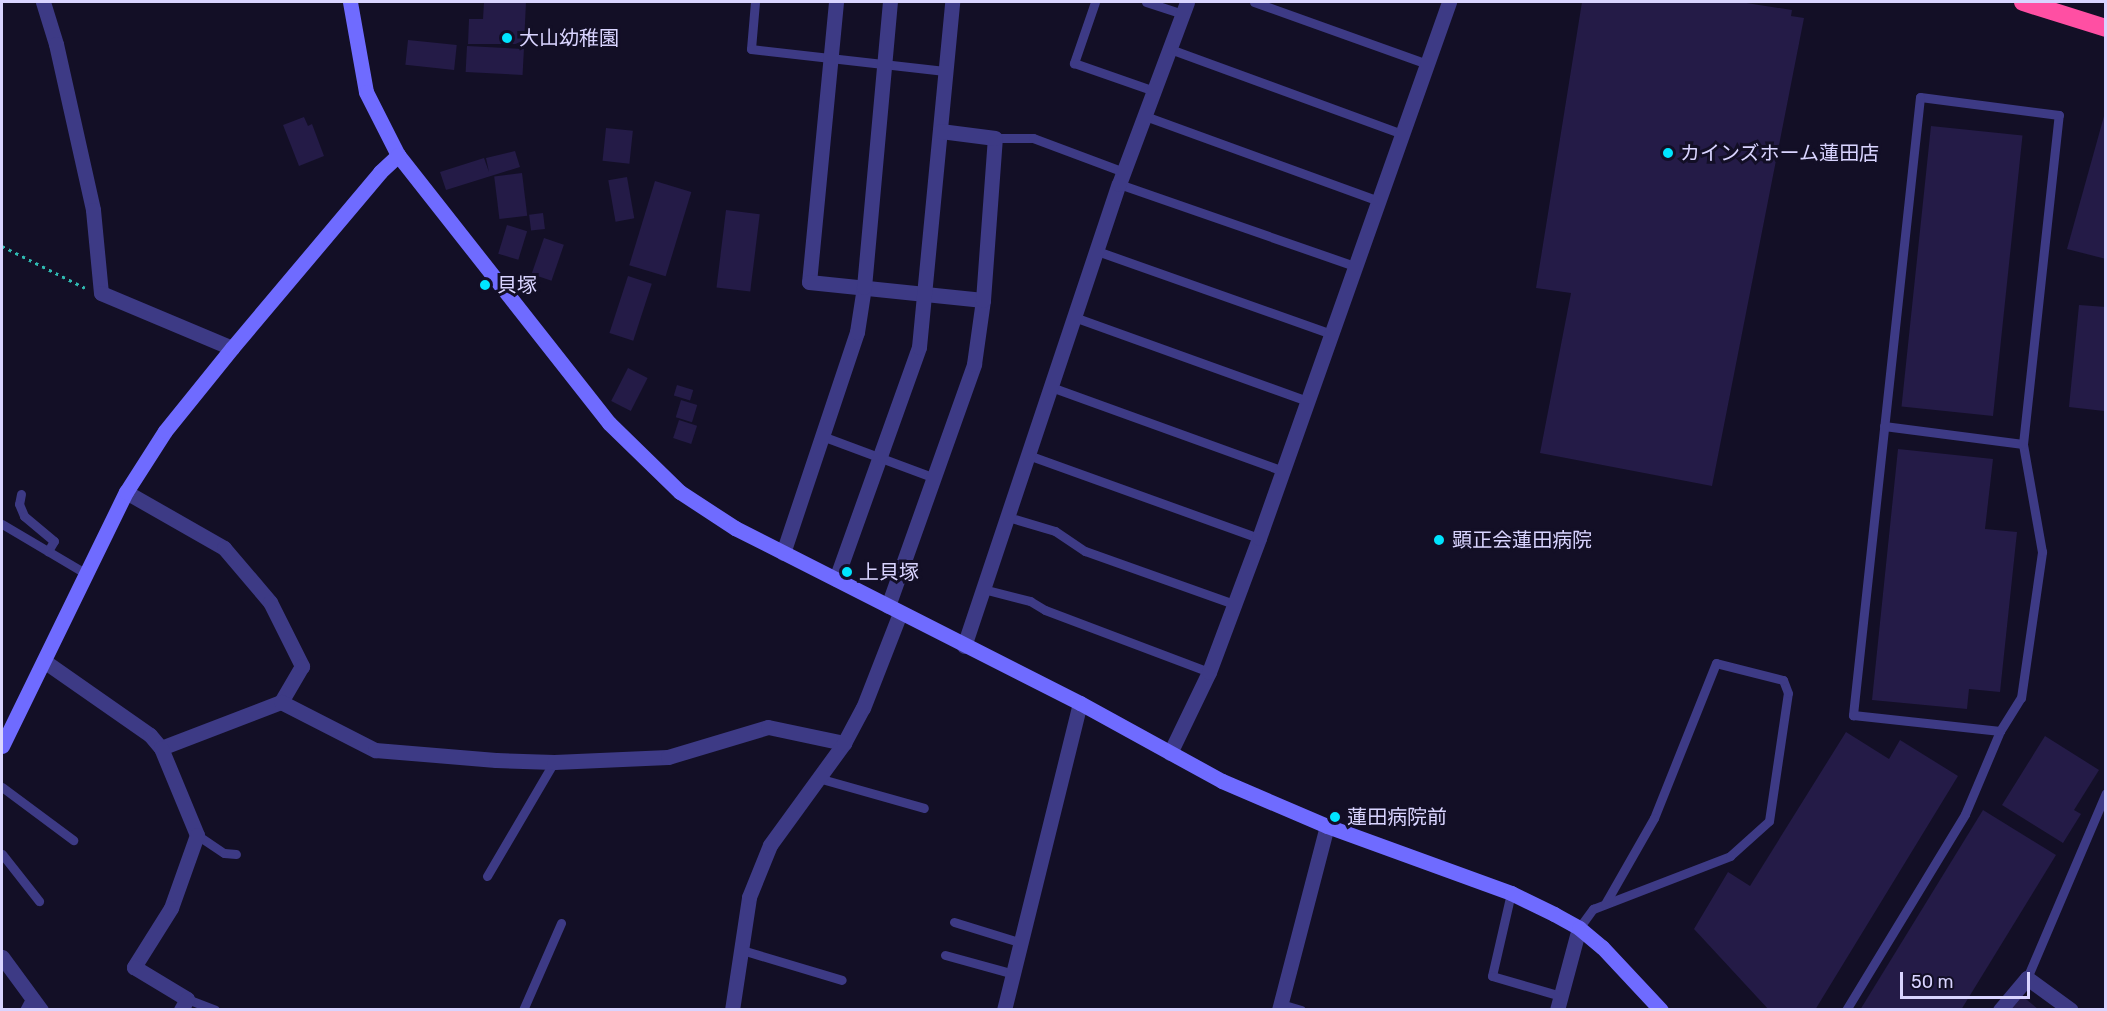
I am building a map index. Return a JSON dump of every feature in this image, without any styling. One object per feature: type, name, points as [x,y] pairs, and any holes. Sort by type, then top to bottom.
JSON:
[{"type":"highway","points":[[2023,2],[2106,28]]},
{"type":"street","points":[[43,2],[56,44],[93,210],[101,293],[232,348]]},
{"type":"street","points":[[350,2],[366,92],[398,155],[581,389],[631,446],[680,492],[783,553],[1080,703],[1222,781],[1327,826],[1511,893],[1579,928],[1602,947],[1661,1010]]},
{"type":"street","points":[[836,2],[809,282],[983,300]]},
{"type":"street","points":[[783,553],[857,332],[864,287],[890,2]]},
{"type":"street","points":[[836,579],[920,347],[952,2]]},
{"type":"street","points":[[1170,753],[1209,672],[1259,538],[1449,2]]},
{"type":"street","points":[[964,645],[1121,178],[1185,8]]},
{"type":"street","points":[[732,1010],[749,897],[770,845],[844,743],[863,708],[935,478],[974,364],[983,300],[995,138],[940,131]]},
{"type":"street","points":[[2,746],[126,492],[165,431],[380,172],[398,155]]},
{"type":"street","points":[[126,492],[224,548],[270,602],[302,666],[281,702],[161,748]]},
{"type":"street","points":[[44,661],[150,735],[161,748],[197,835],[171,908],[134,967],[184,1004]]},
{"type":"street","points":[[281,702],[375,750],[496,760],[554,762],[668,757],[768,727],[844,743]]},
{"type":"street","points":[[1004,1010],[1080,703]]},
{"type":"street","points":[[1280,1007],[1327,826]]},
{"type":"street","points":[[1559,1003],[1579,928]]},
{"type":"street","points":[[2,957],[32,1005]]},
{"type":"street","points":[[2000,1010],[2027,978],[2071,1010]]},
{"type":"lane","points":[[755,2],[751,49],[945,71]]},
{"type":"lane","points":[[1095,2],[1074,63],[1154,91]]},
{"type":"lane","points":[[1146,2],[1185,8]]},
{"type":"lane","points":[[1254,2],[1426,64]]},
{"type":"lane","points":[[1170,49],[1402,134]]},
{"type":"lane","points":[[1846,1010],[1965,814],[2000,731],[2021,698],[2042,552],[2023,444],[2059,115],[1920,97],[1853,715],[2000,731]]},
{"type":"lane","points":[[1145,116],[1378,201]]},
{"type":"lane","points":[[995,138],[1034,138],[1121,178],[1355,266]]},
{"type":"lane","points":[[1097,251],[1331,334]]},
{"type":"lane","points":[[1074,317],[1307,402]]},
{"type":"lane","points":[[1051,387],[1283,471]]},
{"type":"lane","points":[[1884,426],[2023,444]]},
{"type":"lane","points":[[822,436],[935,478]]},
{"type":"lane","points":[[1028,455],[1259,538]]},
{"type":"lane","points":[[21,494],[19,504],[24,516],[54,541],[48,551]]},
{"type":"lane","points":[[1008,517],[1055,531],[1085,551],[1234,604]]},
{"type":"lane","points":[[2,524],[85,573]]},
{"type":"lane","points":[[983,589],[1030,601],[1045,610],[1209,672]]},
{"type":"lane","points":[[1579,928],[1593,909],[1730,856],[1769,821],[1788,693],[1783,680],[1716,663],[1654,818],[1605,904]]},
{"type":"lane","points":[[488,876],[554,762]]},
{"type":"lane","points":[[818,778],[924,808]]},
{"type":"lane","points":[[2,787],[73,840]]},
{"type":"lane","points":[[2027,978],[2106,793]]},
{"type":"lane","points":[[197,835],[224,854],[236,854]]},
{"type":"lane","points":[[2,854],[39,901]]},
{"type":"lane","points":[[1511,893],[1492,976],[1559,1003]]},
{"type":"lane","points":[[954,922],[1022,943]]},
{"type":"lane","points":[[523,1010],[561,923]]},
{"type":"lane","points":[[742,950],[842,980]]},
{"type":"lane","points":[[945,955],[1014,974]]},
{"type":"lane","points":[[184,1004],[215,1010]]},
{"type":"lane","points":[[1280,1007],[1301,1010]]},
{"type":"path","points":[[2,246],[75,285],[101,293]]},
{"type":"building","points":[[484,2],[526,2],[524,44],[468,44],[469,19],[483,19]]},
{"type":"building","name":"カインズホーム蓮田店","points":[[1582,2],[1740,2],[1792,10],[1791,16],[1804,18],[1712,486],[1540,453],[1571,293],[1536,288]]},
{"type":"building","points":[[408,40],[457,45],[454,70],[405,65]]},
{"type":"building","points":[[467,46],[524,49],[523,75],[466,72]]},
{"type":"building","points":[[2106,109],[2106,259],[2067,249]]},
{"type":"building","points":[[304,117],[308,126],[312,124],[324,156],[299,166],[283,125]]},
{"type":"building","points":[[1931,126],[2022,136],[1993,416],[1902,406]]},
{"type":"building","points":[[606,128],[633,131],[629,164],[603,161]]},
{"type":"building","points":[[515,151],[520,167],[446,190],[440,172],[484,158],[489,172],[486,158]]},
{"type":"building","points":[[522,173],[527,216],[499,219],[494,176]]},
{"type":"building","points":[[627,177],[634,218],[616,222],[608,180]]},
{"type":"building","points":[[655,181],[691,192],[666,276],[629,265]]},
{"type":"building","points":[[726,210],[760,214],[750,292],[716,287]]},
{"type":"building","points":[[543,213],[545,229],[531,231],[529,215]]},
{"type":"building","points":[[507,225],[527,231],[518,260],[498,254]]},
{"type":"building","points":[[544,238],[564,245],[551,281],[532,274]]},
{"type":"building","points":[[628,276],[652,284],[633,341],[609,333]]},
{"type":"building","points":[[2079,305],[2106,307],[2104,411],[2069,407]]},
{"type":"building","points":[[628,368],[648,378],[631,411],[611,401]]},
{"type":"building","points":[[677,385],[693,390],[690,400],[674,396]]},
{"type":"building","points":[[681,400],[697,405],[692,422],[676,417]]},
{"type":"building","points":[[679,420],[697,426],[691,444],[673,438]]},
{"type":"building","points":[[1898,449],[1993,459],[1985,529],[2017,532],[2000,692],[1969,689],[1967,709],[1872,700]]},
{"type":"building","points":[[1846,732],[1889,759],[1900,740],[1958,776],[1815,1010],[1769,1010],[1694,929],[1728,872],[1750,886]]},
{"type":"building","points":[[2045,736],[2099,770],[2074,810],[2081,814],[2063,843],[2002,805]]},
{"type":"building","points":[[1983,810],[2056,855],[1961,1010],[1860,1010]]},
{"type":"building","points":[[2020,994],[2039,1010],[2007,1010]]},
{"type":"place","name":"大山幼稚園","points":[[507,38]]},
{"type":"place","name":"カインズホーム蓮田店","points":[[1668,153]]},
{"type":"place","name":"貝塚","points":[[485,285]]},
{"type":"place","name":"顕正会蓮田病院","points":[[1439,540]]},
{"type":"place","name":"上貝塚","points":[[847,572]]},
{"type":"place","name":"蓮田病院前","points":[[1335,817]]}]
